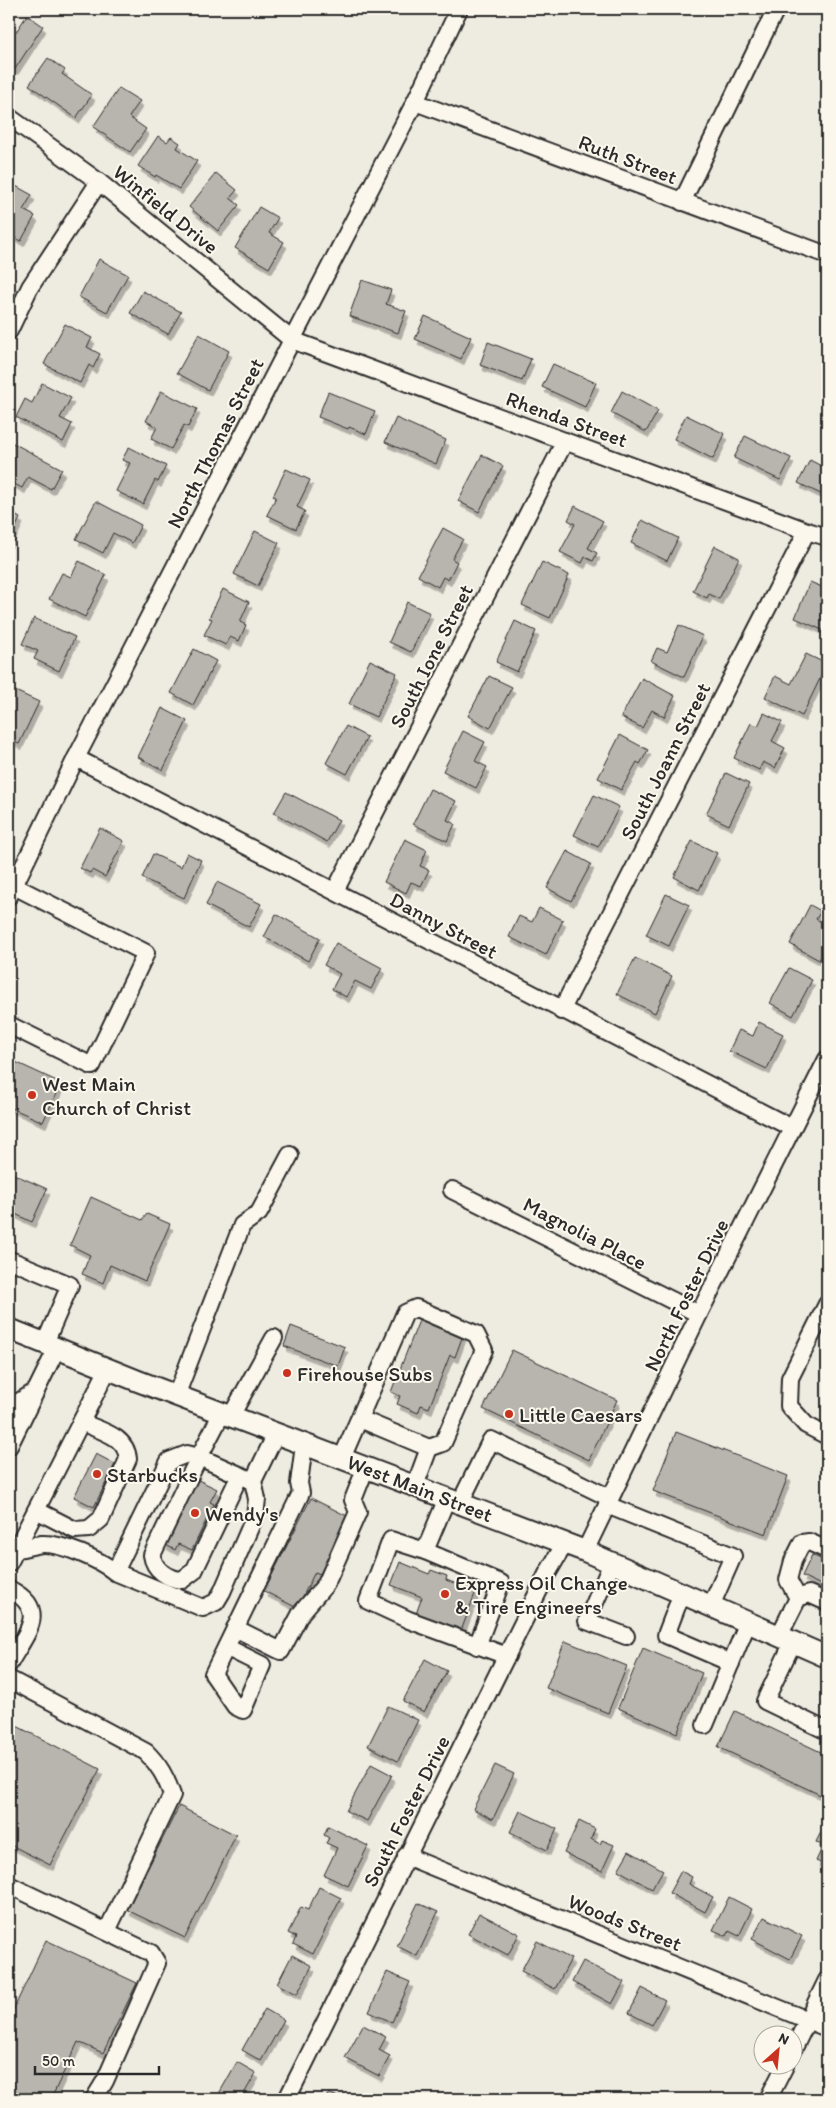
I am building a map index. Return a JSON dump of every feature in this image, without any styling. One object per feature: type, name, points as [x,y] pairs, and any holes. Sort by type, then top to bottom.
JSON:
[{"type":"main road","name":"West Main Street","points":[[9,1329],[176,1396],[585,1551],[827,1657]]},
{"type":"street","name":"North Thomas Street","points":[[11,891],[76,758],[415,102],[458,9]]},
{"type":"street","points":[[682,202],[776,9]]},
{"type":"street","name":"Ruth Street","points":[[415,102],[827,255]]},
{"type":"street","name":"Winfield Drive","points":[[9,117],[99,182],[292,340]]},
{"type":"street","points":[[9,331],[30,287],[99,182]]},
{"type":"street","name":"Rhenda Street","points":[[292,340],[827,537]]},
{"type":"street","name":"South Ione Street","points":[[335,891],[565,441]]},
{"type":"street","name":"South Joann Street","points":[[561,1010],[807,531]]},
{"type":"street","name":"Danny Street","points":[[76,758],[792,1128]]},
{"type":"street","points":[[9,1025],[92,1066],[146,953],[11,891]]},
{"type":"street","name":"North Foster Drive","points":[[585,1551],[699,1314],[827,1059]]},
{"type":"street","points":[[176,1396],[242,1225],[259,1213],[290,1155]]},
{"type":"street","name":"Magnolia Place","points":[[452,1190],[699,1314]]},
{"type":"street","points":[[9,1446],[36,1391],[70,1285],[10,1255]]},
{"type":"street","points":[[827,1304],[790,1378],[789,1406],[806,1425],[827,1436]]},
{"type":"street","points":[[342,1458],[405,1313],[416,1308],[476,1334],[484,1350],[443,1443],[429,1448],[360,1419]]},
{"type":"street","points":[[274,1338],[199,1457],[152,1555],[153,1563],[163,1574],[175,1580],[182,1580],[194,1571],[246,1478],[276,1434]]},
{"type":"street","points":[[12,1557],[108,1369]]},
{"type":"street","points":[[9,1408],[36,1391]]},
{"type":"street","points":[[36,1510],[75,1530],[89,1528],[101,1519],[128,1459],[127,1449],[121,1441],[80,1422]]},
{"type":"street","points":[[424,1551],[491,1440],[609,1502],[732,1556],[712,1606]]},
{"type":"street","points":[[226,1647],[300,1492],[304,1445]]},
{"type":"street","points":[[415,1486],[429,1448]]},
{"type":"street","points":[[12,1557],[43,1544],[63,1547],[107,1565],[115,1572],[203,1608],[216,1602],[222,1592],[255,1516],[257,1499],[246,1478],[199,1457],[187,1454],[169,1461],[121,1555],[115,1572]]},
{"type":"street","points":[[235,1628],[281,1651],[301,1613],[326,1584],[358,1512],[353,1500],[366,1468]]},
{"type":"street","points":[[476,1646],[501,1583],[424,1551],[391,1540],[368,1601],[409,1620],[476,1646],[507,1656]]},
{"type":"street","points":[[827,1550],[809,1542],[802,1543],[793,1561],[788,1580],[798,1598],[765,1701],[827,1730]]},
{"type":"street","name":"South Foster Drive","points":[[287,2099],[406,1856],[564,1543]]},
{"type":"street","points":[[612,1563],[587,1621],[626,1636]]},
{"type":"street","points":[[9,1589],[19,1594],[30,1605],[33,1618],[9,1664]]},
{"type":"street","points":[[682,1593],[666,1635],[731,1663]]},
{"type":"street","points":[[798,1598],[809,1594],[827,1602]]},
{"type":"street","points":[[704,1725],[748,1622]]},
{"type":"street","points":[[9,1679],[146,1752],[159,1765],[167,1779],[172,1795],[107,1931]]},
{"type":"street","name":"Woods Street","points":[[406,1856],[827,2028]]},
{"type":"street","points":[[9,1885],[151,1953],[157,1963],[105,2081],[94,2099]]},
{"type":"street","points":[[804,2027],[827,1980]]},
{"type":"street","points":[[768,2099],[780,2076]]},
{"type":"building","points":[[27,15],[43,26],[15,69],[9,65],[9,27],[16,32]]},
{"type":"building","points":[[48,58],[65,70],[62,74],[92,95],[76,118],[29,85]]},
{"type":"building","points":[[119,88],[140,101],[129,117],[146,129],[130,152],[93,127]]},
{"type":"building","points":[[158,136],[167,142],[171,137],[180,143],[177,148],[197,161],[179,189],[138,166]]},
{"type":"building","points":[[216,173],[237,190],[230,198],[239,205],[218,231],[189,207]]},
{"type":"building","points":[[14,185],[32,195],[23,210],[35,216],[21,241],[9,234],[9,193]]},
{"type":"building","points":[[259,207],[278,218],[269,233],[284,242],[269,268],[235,248]]},
{"type":"building","points":[[99,259],[128,275],[107,312],[79,297]]},
{"type":"building","points":[[362,280],[391,290],[386,304],[406,311],[398,333],[349,316]]},
{"type":"building","points":[[143,291],[181,312],[168,334],[130,313]]},
{"type":"building","points":[[425,316],[471,337],[461,359],[415,339]]},
{"type":"building","points":[[65,324],[92,338],[87,347],[100,354],[93,368],[89,365],[80,383],[44,364]]},
{"type":"building","points":[[199,334],[229,351],[208,390],[177,373]]},
{"type":"building","points":[[488,342],[531,359],[522,381],[480,365]]},
{"type":"building","points":[[553,364],[596,383],[585,407],[542,387]]},
{"type":"building","points":[[42,383],[71,398],[60,418],[72,424],[63,442],[16,417],[25,399],[32,403]]},
{"type":"building","points":[[161,391],[197,409],[188,427],[184,425],[171,449],[151,439],[157,427],[146,421]]},
{"type":"building","points":[[622,391],[658,411],[646,432],[611,413]]},
{"type":"building","points":[[328,392],[375,411],[366,434],[318,417]]},
{"type":"building","points":[[686,415],[725,434],[713,459],[674,439]]},
{"type":"building","points":[[396,418],[446,440],[436,464],[385,442]]},
{"type":"building","points":[[745,436],[791,458],[780,480],[734,458]]},
{"type":"building","points":[[11,442],[62,469],[51,489],[28,477],[22,488],[9,481],[9,447]]},
{"type":"building","points":[[129,447],[166,466],[158,482],[155,480],[143,504],[116,491],[130,463],[122,460]]},
{"type":"building","points":[[482,455],[503,466],[479,512],[458,501]]},
{"type":"building","points":[[810,460],[827,469],[827,497],[798,483]]},
{"type":"building","points":[[286,469],[310,480],[297,507],[305,511],[296,529],[267,515],[276,497],[273,496]]},
{"type":"building","points":[[96,501],[141,525],[132,543],[113,533],[103,553],[76,539]]},
{"type":"building","points":[[575,506],[603,521],[588,548],[597,553],[593,561],[585,557],[582,563],[560,552],[575,524],[568,520]]},
{"type":"building","points":[[9,512],[20,518],[9,542]]},
{"type":"building","points":[[642,520],[678,538],[667,561],[631,543]]},
{"type":"building","points":[[443,528],[463,539],[452,559],[457,562],[448,580],[443,577],[438,587],[418,576]]},
{"type":"building","points":[[255,531],[279,543],[258,586],[234,574]]},
{"type":"building","points":[[715,546],[739,558],[719,599],[709,594],[707,598],[693,591]]},
{"type":"building","points":[[79,561],[106,575],[85,617],[49,599],[62,573],[71,577]]},
{"type":"building","points":[[542,562],[569,575],[550,618],[522,605]]},
{"type":"building","points":[[810,582],[827,589],[827,632],[795,618]]},
{"type":"building","points":[[223,589],[249,602],[240,622],[246,625],[239,641],[230,637],[226,645],[204,635],[212,619],[209,618]]},
{"type":"building","points":[[407,602],[430,613],[411,652],[389,642]]},
{"type":"building","points":[[34,618],[75,637],[59,671],[34,659],[38,651],[22,644]]},
{"type":"building","points":[[515,621],[536,631],[517,672],[496,662]]},
{"type":"building","points":[[679,625],[703,636],[684,677],[651,661],[657,648],[667,652]]},
{"type":"building","points":[[194,649],[216,661],[193,705],[171,693]]},
{"type":"building","points":[[806,654],[827,664],[802,716],[765,697],[775,676],[791,684]]},
{"type":"building","points":[[370,660],[397,673],[376,717],[349,704]]},
{"type":"building","points":[[489,676],[512,687],[490,728],[468,716]]},
{"type":"building","points":[[642,678],[675,696],[664,717],[652,710],[642,728],[621,717]]},
{"type":"building","points":[[9,688],[39,702],[19,744],[9,739]]},
{"type":"building","points":[[162,708],[187,721],[163,770],[138,757]]},
{"type":"building","points":[[764,713],[782,722],[772,741],[785,748],[775,768],[763,762],[759,770],[734,758],[751,723],[758,726]]},
{"type":"building","points":[[346,726],[367,737],[347,774],[326,763]]},
{"type":"building","points":[[463,731],[485,742],[475,761],[487,767],[476,788],[443,771]]},
{"type":"building","points":[[620,735],[648,750],[640,764],[637,762],[621,790],[598,778]]},
{"type":"building","points":[[726,773],[749,784],[729,825],[706,814]]},
{"type":"building","points":[[430,789],[456,801],[447,820],[455,824],[447,841],[413,824]]},
{"type":"building","points":[[286,792],[339,820],[327,842],[274,813]]},
{"type":"building","points":[[594,795],[619,807],[598,847],[574,835]]},
{"type":"building","points":[[100,828],[124,841],[105,877],[92,870],[90,873],[80,868]]},
{"type":"building","points":[[405,839],[427,850],[420,866],[429,870],[421,886],[411,882],[406,893],[384,882]]},
{"type":"building","points":[[692,841],[717,853],[699,890],[674,877]]},
{"type":"building","points":[[567,851],[591,864],[571,901],[547,888]]},
{"type":"building","points":[[187,853],[201,860],[184,898],[142,878],[153,854],[181,867]]},
{"type":"building","points":[[217,882],[261,904],[249,927],[206,905]]},
{"type":"building","points":[[666,894],[689,905],[669,946],[646,935]]},
{"type":"building","points":[[810,905],[821,911],[816,919],[827,925],[827,945],[819,960],[790,944]]},
{"type":"building","points":[[539,908],[563,920],[546,955],[509,937],[519,916],[532,922]]},
{"type":"building","points":[[276,914],[320,938],[308,961],[264,937]]},
{"type":"building","points":[[336,943],[382,968],[371,989],[355,981],[346,997],[332,989],[340,974],[324,965]]},
{"type":"building","points":[[635,958],[672,976],[655,1013],[617,994]]},
{"type":"building","points":[[789,968],[812,980],[793,1016],[770,1003]]},
{"type":"building","points":[[759,1022],[783,1034],[767,1069],[729,1051],[739,1030],[753,1036]]},
{"type":"building","name":"West Main Church of Christ","points":[[9,1059],[61,1083],[43,1122],[9,1107]]},
{"type":"building","name":"West Main Church of Christ","points":[[9,1172],[47,1189],[32,1222],[9,1211]]},
{"type":"building","points":[[91,1197],[142,1220],[147,1214],[170,1224],[145,1281],[110,1265],[103,1283],[82,1274],[90,1255],[70,1245]]},
{"type":"building","points":[[420,1318],[463,1335],[455,1357],[450,1355],[429,1408],[421,1405],[418,1413],[397,1404],[400,1396],[391,1392]]},
{"type":"building","points":[[291,1326],[345,1347],[338,1366],[284,1346]]},
{"type":"building","points":[[512,1350],[617,1400],[589,1460],[483,1409]]},
{"type":"building","points":[[676,1432],[788,1476],[766,1534],[653,1491]]},
{"type":"building","points":[[96,1454],[115,1464],[94,1507],[74,1497]]},
{"type":"building","name":"Wendy's","points":[[192,1477],[217,1489],[210,1502],[214,1504],[192,1550],[178,1544],[175,1550],[164,1544]]},
{"type":"building","points":[[311,1498],[349,1517],[320,1574],[315,1572],[297,1608],[264,1591]]},
{"type":"building","points":[[812,1555],[827,1562],[827,1588],[802,1576]]},
{"type":"building","name":"Express Oil Change & Tire Engineers","points":[[400,1562],[429,1574],[431,1570],[447,1576],[446,1580],[476,1591],[461,1631],[416,1614],[422,1597],[391,1585]]},
{"type":"building","points":[[565,1641],[627,1666],[608,1713],[546,1688]]},
{"type":"building","points":[[643,1648],[702,1673],[677,1733],[618,1708]]},
{"type":"building","points":[[425,1659],[447,1671],[424,1712],[403,1701]]},
{"type":"building","points":[[388,1706],[418,1720],[398,1761],[368,1746]]},
{"type":"building","points":[[735,1711],[827,1755],[827,1798],[718,1747]]},
{"type":"building","points":[[9,1722],[100,1769],[50,1865],[9,1844]]},
{"type":"building","points":[[371,1764],[392,1775],[367,1821],[346,1811]]},
{"type":"building","points":[[495,1765],[514,1774],[493,1819],[473,1809]]},
{"type":"building","points":[[179,1806],[236,1835],[185,1938],[127,1910]]},
{"type":"building","points":[[520,1811],[557,1829],[547,1850],[510,1832]]},
{"type":"building","points":[[827,1820],[827,1866],[816,1861],[823,1846],[816,1842]]},
{"type":"building","points":[[579,1821],[595,1829],[591,1839],[600,1844],[602,1840],[614,1845],[602,1871],[564,1853]]},
{"type":"building","points":[[328,1826],[368,1846],[348,1886],[324,1875],[337,1848],[326,1843],[329,1838],[324,1835]]},
{"type":"building","points":[[629,1851],[663,1870],[652,1889],[618,1870]]},
{"type":"building","points":[[681,1871],[692,1877],[689,1884],[713,1897],[705,1912],[669,1893]]},
{"type":"building","points":[[319,1887],[341,1898],[313,1954],[293,1944],[296,1937],[288,1933],[301,1907],[308,1910]]},
{"type":"building","points":[[729,1897],[752,1909],[739,1936],[729,1931],[727,1936],[713,1930]]},
{"type":"building","points":[[418,1903],[438,1912],[417,1956],[397,1946]]},
{"type":"building","points":[[479,1913],[519,1934],[508,1955],[468,1934]]},
{"type":"building","points":[[764,1917],[802,1936],[790,1959],[752,1939]]},
{"type":"building","points":[[46,1940],[137,1983],[103,2053],[78,2042],[51,2099],[11,2099],[9,2098],[9,2019]]},
{"type":"building","points":[[537,1941],[571,1959],[555,1989],[521,1971]]},
{"type":"building","points":[[292,1955],[312,1966],[297,1994],[277,1984]]},
{"type":"building","points":[[583,1961],[624,1982],[612,2004],[572,1982]]},
{"type":"building","points":[[387,1972],[410,1982],[392,2022],[369,2012]]},
{"type":"building","points":[[642,1988],[665,2000],[652,2025],[629,2013]]},
{"type":"building","points":[[265,2009],[284,2020],[261,2061],[242,2050]]},
{"type":"building","points":[[363,2025],[386,2037],[379,2050],[390,2056],[379,2076],[345,2058]]},
{"type":"building","points":[[237,2062],[256,2073],[241,2099],[216,2099]]},
{"type":"building","points":[[329,2093],[342,2099],[325,2099]]},
{"type":"place","name":"West Main Church of Christ","points":[[32,1095]]},
{"type":"place","name":"Firehouse Subs","points":[[287,1373]]},
{"type":"place","name":"Little Caesars","points":[[509,1414]]},
{"type":"place","name":"Starbucks","points":[[97,1474]]},
{"type":"place","name":"Wendy's","points":[[195,1513]]},
{"type":"place","name":"Express Oil Change & Tire Engineers","points":[[445,1594]]}]
